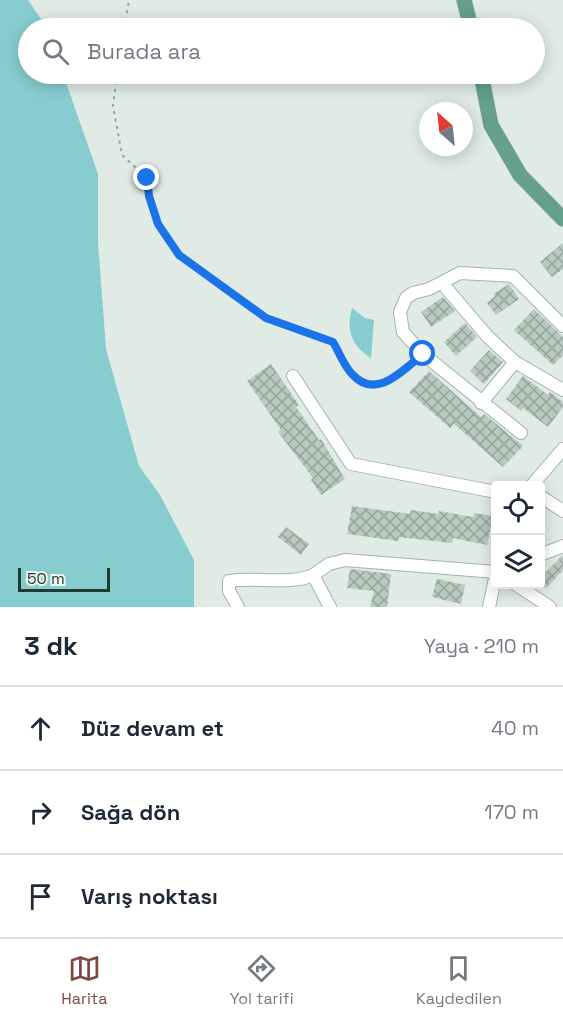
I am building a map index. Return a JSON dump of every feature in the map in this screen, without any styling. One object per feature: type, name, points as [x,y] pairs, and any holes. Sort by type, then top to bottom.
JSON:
[{"type":"main road","points":[[464,0],[468,18]]},
{"type":"main road","points":[[483,84],[491,125],[520,175],[563,219]]},
{"type":"street","points":[[521,433],[423,354],[403,332],[400,312],[402,304],[413,293],[442,283],[459,273],[513,276],[563,326]]},
{"type":"street","points":[[442,283],[488,336],[515,362],[563,390]]},
{"type":"street","points":[[481,403],[515,362]]},
{"type":"street","points":[[293,375],[351,464],[491,491]]},
{"type":"street","points":[[536,481],[563,448]]},
{"type":"street","points":[[545,499],[563,511]]},
{"type":"street","points":[[545,553],[563,546]]},
{"type":"street","points":[[238,607],[229,591],[229,580],[304,579],[329,564],[345,560],[491,573]]},
{"type":"street","points":[[313,575],[330,607]]},
{"type":"street","points":[[489,607],[492,589]]},
{"type":"street","points":[[521,589],[550,607]]},
{"type":"path","points":[[126,18],[129,0]]},
{"type":"path","points":[[116,84],[113,106],[122,155],[147,178],[149,196],[158,224],[179,255],[266,318],[333,342],[352,375],[367,385],[385,384],[423,354]]},
{"type":"water","points":[[0,0],[28,0],[40,18],[18,18],[18,84],[66,84],[98,174],[98,242],[106,349],[139,466],[160,495],[194,560],[194,607],[0,607]]},
{"type":"water","points":[[352,308],[365,318],[374,320],[371,358],[359,348],[352,337],[350,316]]},
{"type":"building","points":[[563,243],[563,269],[552,277],[540,262]]},
{"type":"building","points":[[509,284],[519,299],[496,315],[487,303],[495,296],[493,294]]},
{"type":"building","points":[[443,297],[455,311],[431,327],[421,312]]},
{"type":"building","points":[[534,309],[563,337],[563,355],[553,365],[514,330]]},
{"type":"building","points":[[465,323],[477,337],[456,356],[444,342]]},
{"type":"building","points":[[489,350],[503,362],[484,384],[470,371]]},
{"type":"building","points":[[271,364],[299,405],[296,407],[319,440],[321,439],[345,479],[321,495],[311,480],[313,478],[278,432],[281,430],[247,381]]},
{"type":"building","points":[[429,371],[481,417],[484,414],[523,446],[503,467],[454,424],[450,428],[409,392]]},
{"type":"building","points":[[523,376],[548,395],[550,392],[563,402],[563,407],[548,427],[523,408],[521,411],[506,399]]},
{"type":"building","points":[[352,506],[410,514],[411,510],[438,514],[439,511],[473,517],[474,513],[491,516],[487,545],[453,538],[452,543],[399,537],[398,541],[347,534]]},
{"type":"building","points":[[286,527],[309,544],[301,555],[278,537]]},
{"type":"building","points":[[563,555],[563,570],[546,588],[546,572]]},
{"type":"building","points":[[350,569],[391,574],[387,607],[370,607],[374,591],[347,588]]},
{"type":"building","points":[[437,579],[465,585],[461,604],[432,597]]},
{"type":"route","points":[[147,178],[149,196],[158,224],[179,255],[266,318],[333,342],[352,375],[367,385],[385,384],[423,354]]}]
